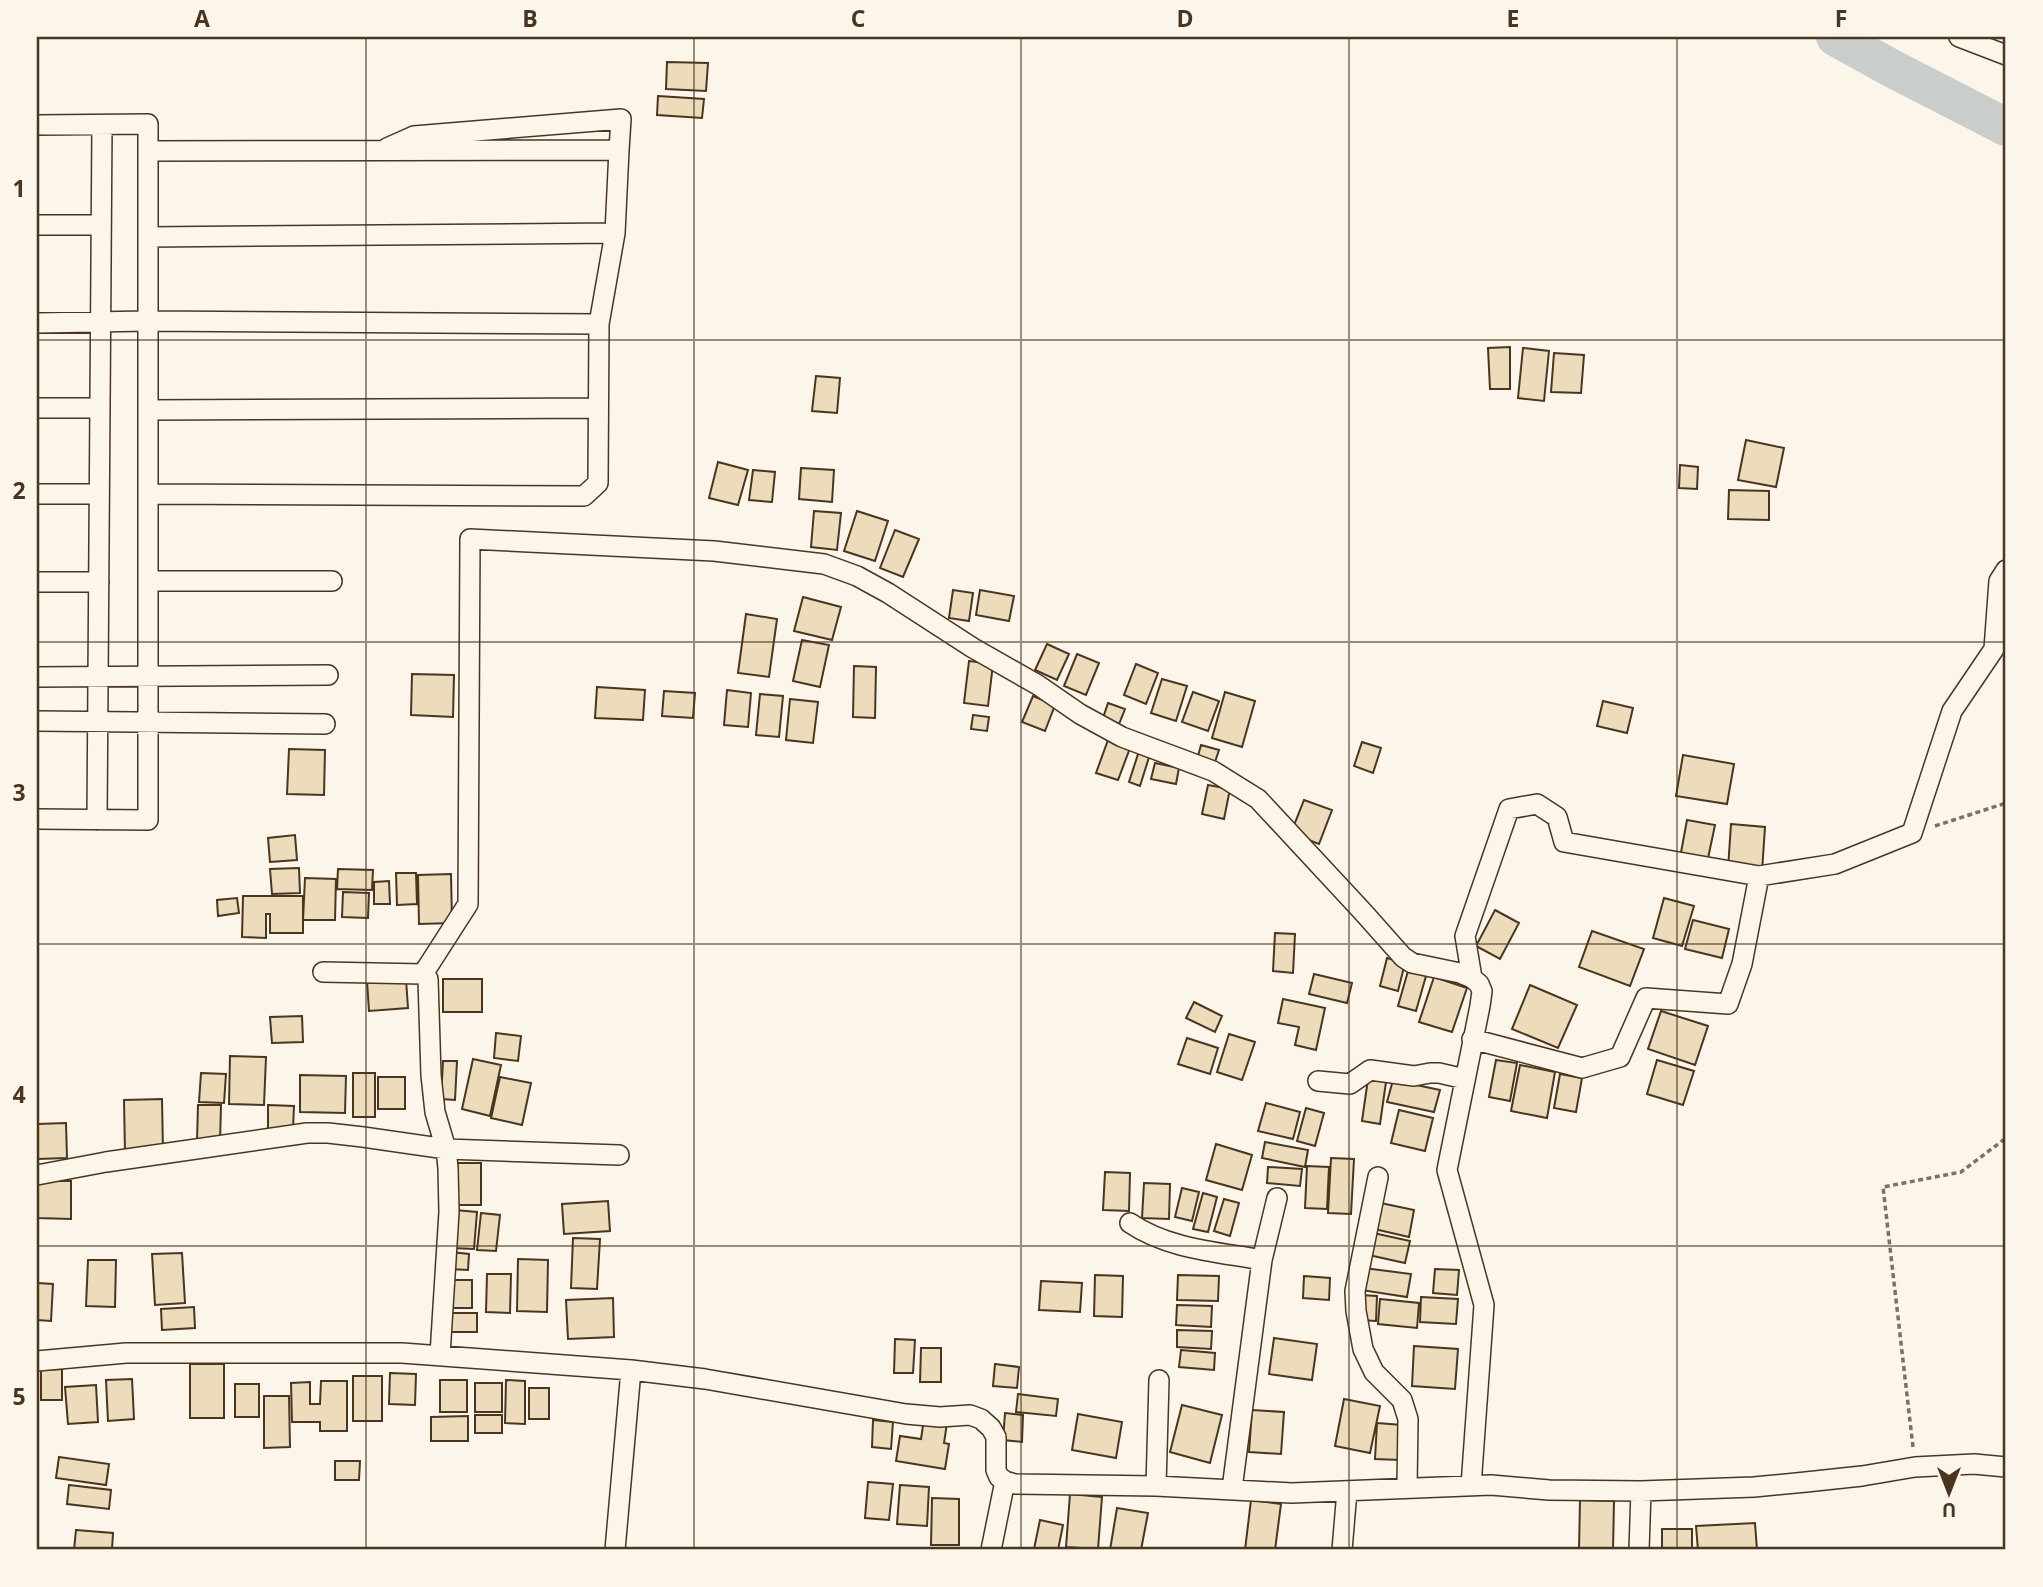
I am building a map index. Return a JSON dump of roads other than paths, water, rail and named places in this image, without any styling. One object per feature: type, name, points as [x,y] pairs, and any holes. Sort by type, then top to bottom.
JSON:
[{"type":"street","points":[[1959,37],[2006,55]]},
{"type":"street","points":[[148,494],[584,496],[598,483],[599,324],[615,233],[621,119],[414,136],[381,151]]},
{"type":"street","points":[[37,125],[148,124],[148,820],[37,819]]},
{"type":"street","points":[[97,820],[102,125]]},
{"type":"street","points":[[148,151],[619,150]]},
{"type":"street","points":[[37,225],[101,225]]},
{"type":"street","points":[[148,237],[615,233]]},
{"type":"street","points":[[37,323],[100,324],[148,321],[599,324]]},
{"type":"street","points":[[37,408],[100,408]]},
{"type":"street","points":[[148,410],[598,408]]},
{"type":"street","points":[[37,494],[99,494]]},
{"type":"street","points":[[423,974],[468,904],[470,539],[714,551],[824,564],[857,576],[1038,685],[1080,714],[1122,737],[1213,771],[1258,799],[1402,957],[1412,963],[1460,973],[1479,984],[1482,991],[1447,1170],[1483,1305],[1471,1486]]},
{"type":"street","points":[[1472,978],[1465,936],[1509,809],[1537,804],[1557,817],[1564,842],[1759,876],[1835,864],[1912,833],[1952,711],[1994,649],[1999,581],[2006,570]]},
{"type":"street","points":[[148,581],[332,581]]},
{"type":"street","points":[[37,582],[99,582]]},
{"type":"street","points":[[37,677],[328,675]]},
{"type":"street","points":[[37,721],[326,724]]},
{"type":"street","points":[[1472,1039],[1582,1068],[1620,1057],[1646,998],[1728,1004],[1742,964],[1759,876]]},
{"type":"street","points":[[323,972],[423,974],[429,982],[431,1075],[435,1112],[446,1149],[449,1212],[440,1355]]},
{"type":"street","points":[[1318,1081],[1350,1084],[1370,1070],[1414,1076],[1439,1073],[1465,1079]]},
{"type":"street","points":[[37,1175],[106,1162],[307,1133],[363,1137],[446,1149],[619,1155]]},
{"type":"street","points":[[1377,1177],[1355,1290],[1356,1311],[1363,1349],[1374,1371],[1402,1400],[1406,1409],[1408,1487]]},
{"type":"street","points":[[1232,1489],[1262,1259],[1277,1198]]},
{"type":"street","points":[[1130,1223],[1158,1239],[1198,1249],[1262,1259]]},
{"type":"street","points":[[37,1361],[126,1353],[440,1355],[631,1370],[705,1379],[906,1415],[970,1415],[988,1424],[994,1433],[996,1470],[999,1477],[1005,1481],[1024,1484],[1156,1486],[1270,1493],[1471,1486],[1641,1491],[1755,1487],[1862,1476],[1915,1467],[2006,1467]]},
{"type":"street","points":[[615,1550],[631,1370]]},
{"type":"street","points":[[1156,1486],[1159,1380]]},
{"type":"street","points":[[991,1550],[1005,1481]]},
{"type":"street","points":[[1342,1550],[1347,1491]]},
{"type":"street","points":[[1639,1550],[1641,1491]]},
{"type":"waterway","points":[[1835,37],[2006,127]]}]
